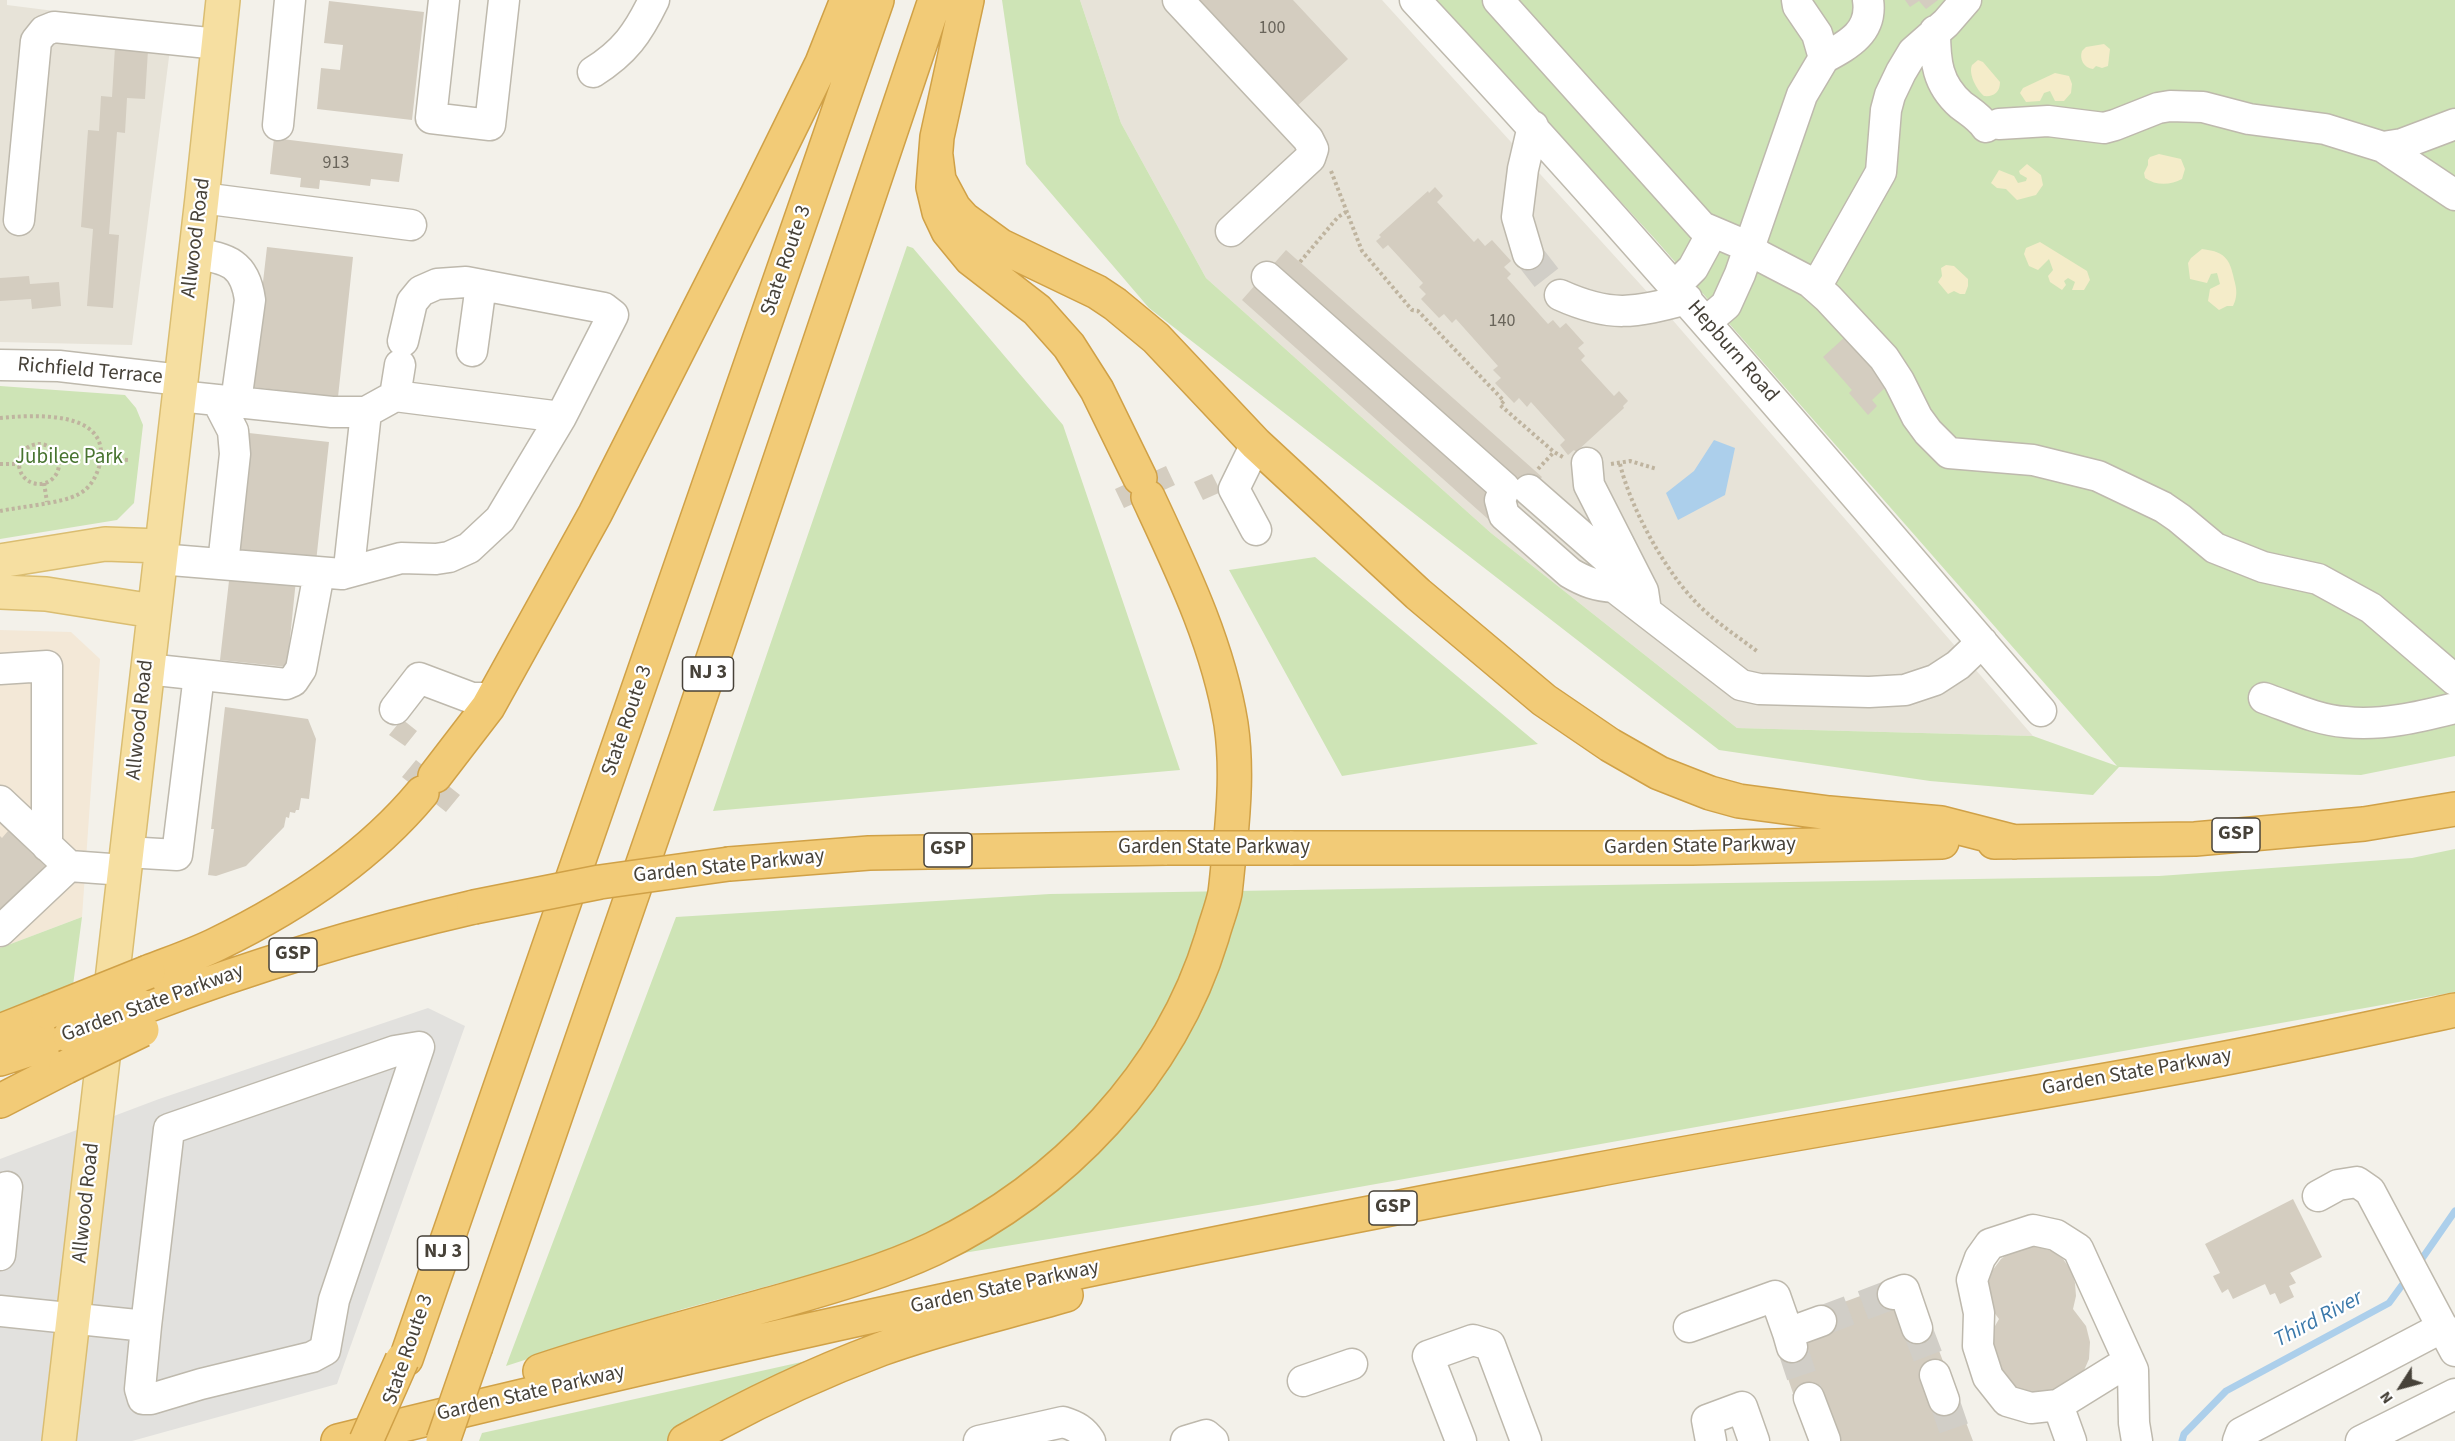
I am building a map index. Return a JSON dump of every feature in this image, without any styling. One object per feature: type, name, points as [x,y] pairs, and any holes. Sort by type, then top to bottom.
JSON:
[{"type":"highway","points":[[0,1031],[216,945],[285,906],[342,870],[382,837],[428,784],[492,698],[595,514],[822,63],[847,0]]},
{"type":"highway","name":"State Route 3","points":[[378,1441],[404,1359],[422,1315],[877,0]]},
{"type":"highway","name":"NJ 3","points":[[443,1441],[686,739],[935,0]]},
{"type":"highway","points":[[336,1441],[560,1364],[824,1288],[909,1260],[982,1222],[1045,1178],[1098,1131],[1117,1110],[1155,1059],[1187,1005],[1201,972],[1224,895],[1235,799],[1231,725],[1224,692],[1204,625],[1181,569],[1110,415],[1084,367],[1037,310],[971,259],[948,231],[935,198],[940,116],[967,0]]},
{"type":"highway","points":[[936,156],[939,180],[949,201],[964,219],[1001,246],[1097,292],[1115,304],[1155,338],[1256,444],[1418,594],[1544,700],[1610,745],[1659,773],[1710,793],[1739,801],[1829,813],[1941,823],[2015,842]]},
{"type":"highway","name":"Garden State Parkway","points":[[0,1059],[68,1051],[294,954],[459,910],[600,882],[729,864],[869,853],[1167,848],[1692,848],[1899,842],[2195,839],[2364,824],[2455,809]]},
{"type":"highway","name":"Garden State Parkway","points":[[336,1441],[521,1395],[942,1300],[1309,1224],[1595,1170],[2191,1065],[2455,1010]]},
{"type":"highway","points":[[0,1101],[68,1051]]},
{"type":"highway","points":[[685,1441],[720,1421],[881,1349],[929,1333],[1309,1224]]},
{"type":"highway","points":[[366,1441],[404,1359]]},
{"type":"main road","name":"Allwood Road","points":[[60,1439],[223,0]]},
{"type":"main road","points":[[0,561],[105,544],[160,552]]},
{"type":"main road","points":[[0,592],[46,594],[153,611]]},
{"type":"street","points":[[278,125],[290,0]]},
{"type":"street","points":[[444,0],[431,118],[490,125],[504,0]]},
{"type":"street","points":[[593,72],[614,59],[630,42],[643,24],[654,0]]},
{"type":"street","points":[[1178,0],[1308,139],[1313,150],[1310,158],[1231,231]]},
{"type":"street","name":"Hepburn Road","points":[[1416,0],[1533,126],[1681,293],[2041,711]]},
{"type":"street","points":[[1498,0],[1702,227],[1749,247],[1760,256],[1816,286],[1884,358],[1899,381],[1917,417],[1949,453],[2033,460],[2098,476],[2163,507],[2180,518],[2215,548],[2263,567],[2318,579],[2371,608],[2455,680]]},
{"type":"street","points":[[1797,0],[1798,6],[1817,34],[1824,58]]},
{"type":"street","points":[[1706,322],[1726,304],[1740,274],[1802,95],[1824,58],[1842,48],[1865,28],[1868,18],[1868,0]]},
{"type":"street","points":[[1816,286],[1881,172],[1886,110],[1900,72],[1913,52],[1946,23],[1966,0]]},
{"type":"street","points":[[19,220],[36,41],[44,31],[54,27],[218,44]]},
{"type":"street","points":[[1935,31],[1935,59],[1942,82],[1951,95],[1992,125],[2048,121],[2104,128],[2158,108],[2204,107],[2260,121],[2325,129],[2383,147],[2455,195]]},
{"type":"street","points":[[2383,147],[2402,144],[2455,124]]},
{"type":"street","points":[[1528,254],[1517,217],[1523,169],[1533,126]]},
{"type":"street","points":[[202,198],[411,225]]},
{"type":"street","points":[[1560,295],[1588,308],[1617,312],[1644,311],[1681,293],[1712,233]]},
{"type":"street","points":[[195,253],[225,258],[241,271],[248,284],[250,300],[226,401],[233,431],[235,454],[223,564]]},
{"type":"street","points":[[1267,277],[1505,488],[1500,500],[1504,515],[1570,573],[1590,584],[1634,596]]},
{"type":"street","points":[[160,552],[223,564],[331,573],[401,558],[449,557],[469,548],[504,512],[561,417],[613,315],[604,308],[473,284],[436,284],[421,291],[412,302],[395,396]]},
{"type":"street","points":[[472,351],[473,284]]},
{"type":"street","name":"Richfield Terrace","points":[[0,365],[59,366],[180,388],[226,401],[332,412],[366,412]]},
{"type":"street","points":[[331,573],[349,568],[366,412],[395,396],[561,417]]},
{"type":"street","points":[[1256,444],[1234,489],[1256,531]]},
{"type":"street","points":[[1587,463],[1589,485],[1634,596]]},
{"type":"street","points":[[1528,488],[1634,596],[1741,685],[1759,689],[1869,692],[1905,690],[1935,680],[1958,665],[1982,642]]},
{"type":"street","points":[[147,669],[286,684],[293,681],[301,669],[331,573]]},
{"type":"street","points":[[0,669],[48,666],[47,846]]},
{"type":"street","points":[[0,931],[69,866],[177,855],[208,676]]},
{"type":"street","points":[[395,709],[419,678],[472,698],[492,698]]},
{"type":"street","points":[[2265,698],[2314,716],[2343,722],[2375,723],[2419,717],[2455,708]]},
{"type":"street","points":[[0,801],[69,866]]},
{"type":"street","points":[[419,1047],[334,1300],[325,1350],[312,1358],[143,1399],[140,1389],[146,1326],[169,1129],[395,1051],[419,1047]]},
{"type":"street","points":[[2238,1441],[2241,1433],[2449,1339],[2370,1191],[2357,1182],[2338,1185],[2318,1196]]},
{"type":"street","points":[[0,1189],[7,1187],[0,1255]]},
{"type":"street","points":[[2128,1361],[2058,1405],[2031,1408],[2007,1401],[1988,1377],[1978,1346],[1979,1313],[1972,1280],[1980,1258],[1990,1244],[2033,1230],[2056,1235],[2078,1249],[2133,1370],[2133,1423],[2137,1441]]},
{"type":"street","points":[[1893,1294],[1904,1290],[1917,1328]]},
{"type":"street","points":[[1689,1327],[1775,1296],[1790,1340],[1821,1321]]},
{"type":"street","points":[[0,1311],[146,1326]]},
{"type":"street","points":[[1461,1441],[1428,1356],[1473,1340],[1490,1345],[1526,1441]]},
{"type":"street","points":[[1303,1381],[1352,1364]]},
{"type":"street","points":[[2361,1441],[2455,1394]]},
{"type":"street","points":[[1809,1398],[1825,1440]]},
{"type":"street","points":[[2058,1405],[2071,1441]]},
{"type":"street","points":[[1711,1441],[1707,1420],[1742,1407],[1754,1441]]},
{"type":"street","points":[[979,1441],[1063,1422],[1075,1425],[1085,1432],[1090,1441]]},
{"type":"street","points":[[1186,1441],[1206,1435],[1213,1441]]},
{"type":"path","points":[[1328,162],[1362,251],[1412,310],[1418,311],[1504,401],[1500,405],[1505,410],[1554,452],[1571,461],[1620,464],[1630,461],[1657,469]]},
{"type":"path","points":[[1300,262],[1338,217],[1346,213]]},
{"type":"path","points":[[0,418],[33,415],[73,420],[92,430],[99,444],[101,458],[98,471],[90,486],[76,496],[0,511]]},
{"type":"path","points":[[43,445],[54,452],[59,464],[54,476],[44,483],[37,484],[25,479],[19,464],[21,455],[30,446],[43,445]]},
{"type":"path","points":[[1528,488],[1554,452]]},
{"type":"path","points":[[101,458],[128,460]]},
{"type":"path","points":[[0,465],[19,464]]},
{"type":"path","points":[[1620,464],[1624,482],[1636,510],[1676,579],[1703,609],[1758,652]]},
{"type":"path","points":[[44,483],[47,502]]},
{"type":"shaded area","points":[[0,0],[7,0],[7,5],[173,26],[132,345],[0,342]]},
{"type":"shaded area","points":[[1080,0],[1382,0],[1670,317],[2033,736],[1737,728],[1491,533],[1206,278],[1121,123]]},
{"type":"shaded area","points":[[0,630],[71,632],[100,659],[82,917],[0,948]]},
{"type":"shaded area","points":[[428,1008],[465,1026],[337,1384],[132,1441],[0,1441],[0,1159],[159,1099]]},
{"type":"green space","points":[[1002,0],[1080,0],[1121,123],[1206,278],[1491,533],[1737,728],[2033,736],[2117,766],[1655,239],[1436,0],[2455,0],[2455,756],[2361,775],[2119,767],[2093,795],[1930,781],[1719,750],[1149,308],[1026,164]]},
{"type":"green space","points":[[907,246],[913,248],[1063,425],[1180,770],[713,811]]},
{"type":"green space","name":"Jubilee Park","points":[[0,386],[125,395],[136,408],[143,425],[134,503],[117,520],[0,539]]},
{"type":"green space","points":[[1315,557],[1538,744],[1342,776],[1229,570]]},
{"type":"green space","points":[[2455,849],[2455,992],[1258,1205],[779,1283],[683,1309],[506,1366],[676,917],[1050,894],[2159,876],[2412,858]]},
{"type":"green space","points":[[82,917],[72,993],[0,1024],[0,948]]},
{"type":"green space","points":[[815,1359],[667,1441],[479,1441],[482,1433]]},
{"type":"sand","points":[[2104,44],[2110,49],[2108,66],[2102,68],[2096,66],[2093,69],[2087,67],[2082,60],[2082,51],[2086,47]]},
{"type":"sand","points":[[1978,60],[1983,62],[2000,82],[1999,89],[1993,95],[1984,96],[1974,82],[1971,69]]},
{"type":"sand","points":[[2055,73],[2069,76],[2072,84],[2071,93],[2064,101],[2055,101],[2050,91],[2044,93],[2040,101],[2026,102],[2020,93],[2023,88]]},
{"type":"sand","points":[[2159,154],[2181,159],[2185,169],[2182,179],[2164,184],[2145,178],[2144,173],[2148,160]]},
{"type":"sand","points":[[2027,164],[2041,175],[2043,185],[2036,195],[2017,200],[2006,189],[1997,188],[1991,183],[1999,170],[2014,176],[2018,183],[2026,181],[2027,178],[2019,171]]},
{"type":"sand","points":[[2040,242],[2087,271],[2090,280],[2084,290],[2072,290],[2075,282],[2068,278],[2064,281],[2066,285],[2062,290],[2050,282],[2048,276],[2053,270],[2049,259],[2038,270],[2029,266],[2024,254],[2026,248]]},
{"type":"sand","points":[[2202,249],[2223,255],[2229,263],[2236,289],[2233,306],[2219,310],[2208,301],[2210,289],[2220,284],[2217,273],[2211,274],[2207,283],[2190,279],[2188,263]]},
{"type":"sand","points":[[1946,265],[1954,266],[1968,279],[1965,294],[1954,291],[1948,294],[1938,282],[1942,276],[1941,268]]},
{"type":"water","points":[[1714,440],[1735,448],[1725,495],[1678,520],[1666,493],[1694,471]]},
{"type":"building","points":[[1197,0],[1293,0],[1348,59],[1296,107]]},
{"type":"building","points":[[1905,0],[1938,0],[1926,9],[1919,1],[1910,7]]},
{"type":"building","points":[[329,1],[424,12],[412,120],[317,109],[321,68],[340,70],[343,45],[324,43]]},
{"type":"building","points":[[115,47],[148,50],[145,99],[127,98],[125,133],[117,132],[109,234],[119,235],[113,308],[87,306],[93,229],[81,227],[88,130],[99,131],[101,96],[112,97]]},
{"type":"building","points":[[274,138],[403,154],[399,182],[371,179],[370,186],[320,180],[319,189],[300,187],[301,178],[270,174]]},
{"type":"building","points":[[1435,187],[1443,196],[1437,202],[1474,242],[1478,238],[1485,246],[1492,240],[1511,261],[1504,267],[1511,274],[1507,278],[1548,324],[1553,320],[1560,328],[1566,323],[1584,343],[1578,348],[1585,356],[1581,360],[1614,396],[1619,391],[1628,401],[1623,406],[1624,408],[1576,452],[1574,450],[1568,455],[1560,445],[1565,440],[1531,402],[1527,407],[1519,398],[1514,403],[1495,383],[1501,378],[1493,370],[1498,366],[1456,319],[1452,323],[1444,314],[1439,318],[1421,299],[1426,294],[1419,287],[1423,283],[1388,245],[1383,249],[1376,241],[1381,237],[1379,235]]},
{"type":"building","points":[[267,247],[353,257],[338,397],[251,387]]},
{"type":"building","points":[[1286,250],[1542,477],[1497,527],[1242,300]]},
{"type":"building","points":[[29,276],[30,284],[59,282],[61,306],[32,309],[31,299],[0,301],[0,278]]},
{"type":"building","points":[[1845,337],[1888,385],[1872,400],[1877,406],[1868,415],[1849,393],[1852,390],[1823,357]]},
{"type":"building","points":[[249,433],[329,442],[316,562],[235,554]]},
{"type":"building","points":[[1166,466],[1175,485],[1124,508],[1115,489]]},
{"type":"building","points":[[1212,474],[1221,492],[1203,500],[1194,482]]},
{"type":"building","points":[[230,572],[296,580],[287,667],[220,660]]},
{"type":"building","points":[[225,707],[308,719],[316,739],[309,799],[301,798],[299,810],[295,813],[290,812],[289,818],[286,817],[284,827],[246,866],[216,876],[208,875]]},
{"type":"building","points":[[402,719],[417,731],[405,746],[389,735]]},
{"type":"building","points":[[416,760],[460,795],[446,812],[402,777]]},
{"type":"building","points":[[8,831],[46,867],[0,914],[0,836],[2,838]]},
{"type":"building","points":[[2293,1199],[2322,1257],[2290,1273],[2296,1283],[2289,1286],[2294,1297],[2280,1304],[2275,1293],[2270,1295],[2265,1284],[2233,1299],[2228,1289],[2222,1293],[2213,1276],[2220,1273],[2205,1244]]},
{"type":"building","points":[[2025,1247],[2039,1247],[2052,1251],[2063,1259],[2071,1270],[2076,1296],[2073,1309],[2086,1326],[2090,1342],[2089,1359],[2082,1375],[2055,1395],[2022,1394],[1997,1372],[1991,1341],[1999,1319],[1993,1311],[1988,1284],[1992,1271],[2001,1259],[2012,1251]]},
{"type":"building","points":[[1890,1285],[1929,1324],[1973,1441],[1823,1441],[1796,1402],[1779,1352],[1817,1312]]},
{"type":"waterway","name":"Third River","points":[[2419,1263],[2455,1211]]},
{"type":"waterway","name":"Third River","points":[[2182,1441],[2184,1434],[2226,1391],[2389,1303],[2408,1277]]},
{"type":"tunnel","points":[[1528,254],[1560,295]]},
{"type":"tunnel","points":[[1821,1321],[1893,1294]]},
{"type":"tunnel","points":[[1917,1328],[1935,1375]]},
{"type":"tunnel","points":[[1792,1347],[1809,1398]]},
{"type":"tunnel","points":[[1944,1400],[1958,1441]]}]
